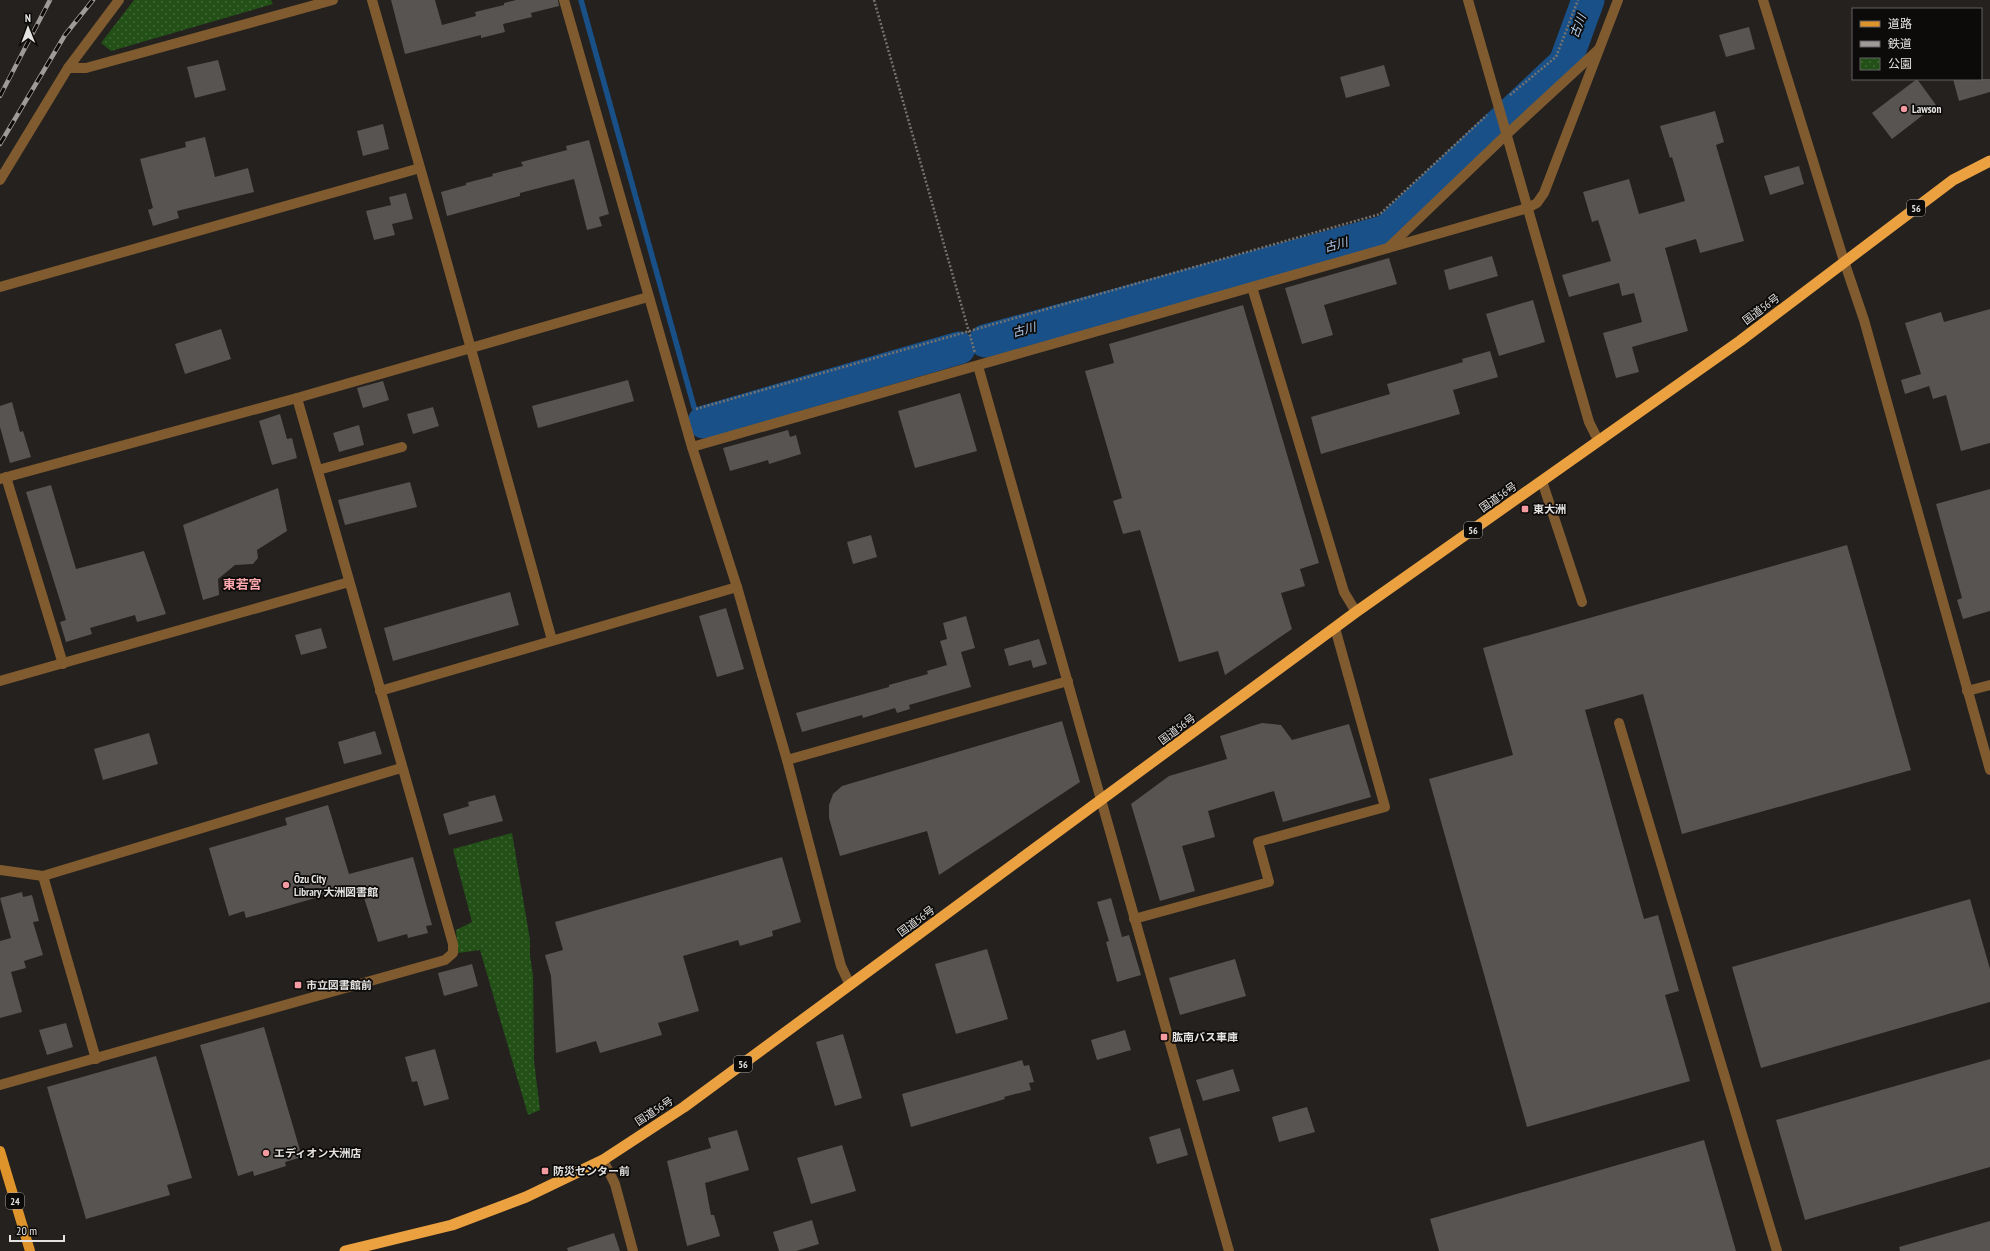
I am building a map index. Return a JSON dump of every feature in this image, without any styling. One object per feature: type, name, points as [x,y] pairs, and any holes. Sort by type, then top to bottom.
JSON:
[{"type":"highway","name":"国道56号","points":[[345,1251],[452,1225],[526,1198],[603,1160],[684,1107],[1356,612],[1740,341],[1953,180],[1990,161]]},
{"type":"main road","name":"24","points":[[0,1151],[30,1251]]},
{"type":"street","points":[[0,180],[68,68],[119,0]]},
{"type":"street","points":[[68,68],[86,68],[333,0]]},
{"type":"street","points":[[372,0],[440,234],[470,349],[552,640]]},
{"type":"street","points":[[564,0],[692,447],[737,587],[787,760],[841,966],[850,985]]},
{"type":"street","points":[[1468,0],[1589,422],[1598,440]]},
{"type":"street","points":[[692,447],[1528,208],[1537,203],[1544,194],[1618,0]]},
{"type":"street","points":[[1763,0],[1844,262],[1864,320],[1990,770]]},
{"type":"street","points":[[1388,248],[1506,134],[1598,50]]},
{"type":"street","points":[[0,287],[420,168]]},
{"type":"street","points":[[1252,287],[1344,592],[1356,612]]},
{"type":"street","points":[[63,664],[3,478],[297,398],[648,297]]},
{"type":"street","points":[[978,366],[1102,800],[1134,919],[1228,1251]]},
{"type":"street","points":[[0,1085],[445,960],[453,953],[453,944],[401,768],[297,398]]},
{"type":"street","points":[[318,470],[402,447]]},
{"type":"street","points":[[1542,481],[1582,602]]},
{"type":"street","points":[[0,682],[349,582]]},
{"type":"street","points":[[380,691],[737,587]]},
{"type":"street","points":[[1134,919],[1269,882],[1258,842],[1385,807],[1335,628]]},
{"type":"street","points":[[787,760],[1068,681]]},
{"type":"street","points":[[1967,691],[1990,685]]},
{"type":"street","points":[[1618,723],[1777,1251]]},
{"type":"street","points":[[0,870],[43,876],[401,768]]},
{"type":"street","points":[[43,876],[96,1059]]},
{"type":"street","points":[[603,1160],[615,1184],[633,1251]]},
{"type":"path","points":[[874,0],[978,366]]},
{"type":"path","points":[[706,407],[1380,214],[1498,104],[1556,57],[1578,0]]},
{"type":"green space","points":[[134,0],[271,0],[273,4],[111,51],[101,43]]},
{"type":"green space","points":[[512,833],[530,940],[530,956],[533,975],[534,1061],[540,1110],[528,1115],[480,950],[458,953],[456,930],[472,922],[453,849]]},
{"type":"building","points":[[391,0],[435,0],[442,25],[476,16],[475,12],[504,5],[504,3],[516,0],[558,0],[559,6],[531,13],[532,17],[503,24],[505,32],[481,38],[481,35],[405,54]]},
{"type":"building","points":[[1749,27],[1755,49],[1726,57],[1719,35]]},
{"type":"building","points":[[218,60],[226,90],[195,98],[187,67]]},
{"type":"building","points":[[1384,65],[1390,86],[1346,98],[1340,77]]},
{"type":"building","points":[[1990,79],[1990,92],[1959,101],[1953,80]]},
{"type":"building","name":"Lawson","points":[[1916,80],[1918,80],[1936,105],[1892,139],[1872,113]]},
{"type":"building","points":[[1715,111],[1724,142],[1716,145],[1744,241],[1700,253],[1696,239],[1665,248],[1688,331],[1632,347],[1639,372],[1616,378],[1603,333],[1642,322],[1634,293],[1622,296],[1619,283],[1569,297],[1562,275],[1611,261],[1598,220],[1592,222],[1583,192],[1629,179],[1639,214],[1685,201],[1672,157],[1670,158],[1660,126]]},
{"type":"building","points":[[383,124],[389,149],[363,156],[357,131]]},
{"type":"building","points":[[205,137],[215,177],[248,168],[254,192],[177,211],[179,218],[153,226],[148,210],[153,208],[140,159],[186,147],[185,142]]},
{"type":"building","points":[[589,140],[609,214],[599,217],[602,226],[587,230],[574,179],[520,193],[520,196],[447,216],[441,192],[466,185],[466,183],[493,176],[492,174],[523,166],[521,162],[567,150],[566,146]]},
{"type":"building","points":[[1799,166],[1804,184],[1770,195],[1764,176]]},
{"type":"building","points":[[406,193],[413,219],[392,224],[395,235],[374,240],[366,211],[391,205],[389,197]]},
{"type":"building","points":[[1492,256],[1498,276],[1449,290],[1444,270]]},
{"type":"building","points":[[1389,258],[1397,284],[1324,305],[1333,335],[1302,344],[1285,288]]},
{"type":"building","points":[[1533,300],[1545,342],[1499,356],[1486,314]]},
{"type":"building","points":[[1243,305],[1319,563],[1300,569],[1305,586],[1281,593],[1292,629],[1225,675],[1218,651],[1179,662],[1140,530],[1123,534],[1113,501],[1122,498],[1085,371],[1114,363],[1109,344]]},
{"type":"building","points":[[1990,309],[1990,443],[1961,451],[1946,395],[1933,399],[1929,386],[1905,394],[1901,380],[1921,374],[1905,323],[1941,312],[1944,322]]},
{"type":"building","points":[[221,329],[231,359],[185,374],[175,344]]},
{"type":"building","points":[[1490,351],[1498,377],[1453,390],[1460,414],[1321,454],[1311,417],[1390,394],[1387,384],[1463,362],[1462,359]]},
{"type":"building","points":[[628,380],[634,401],[538,428],[532,406]]},
{"type":"building","points":[[383,381],[389,400],[363,408],[357,388]]},
{"type":"building","points":[[960,393],[977,451],[915,468],[898,411]]},
{"type":"building","points":[[12,402],[20,432],[23,431],[31,457],[10,463],[0,427],[0,406]]},
{"type":"building","points":[[433,407],[439,426],[413,434],[407,414]]},
{"type":"building","points":[[280,414],[287,439],[292,438],[297,458],[272,465],[259,421]]},
{"type":"building","points":[[359,425],[364,445],[339,452],[333,433]]},
{"type":"building","points":[[788,430],[790,437],[796,435],[801,454],[769,464],[768,460],[730,471],[723,448]]},
{"type":"building","points":[[410,482],[417,507],[345,525],[338,500]]},
{"type":"building","points":[[51,485],[76,569],[144,551],[166,614],[137,622],[135,615],[90,628],[92,634],[66,642],[60,622],[66,620],[26,492]]},
{"type":"building","points":[[278,488],[287,531],[257,550],[258,558],[253,564],[235,565],[218,579],[219,595],[203,600],[183,525]]},
{"type":"building","points":[[1990,489],[1990,611],[1963,619],[1957,600],[1962,598],[1936,504]]},
{"type":"building","points":[[871,535],[877,557],[853,564],[847,542]]},
{"type":"building","points":[[1847,545],[1911,770],[1682,834],[1643,694],[1585,710],[1644,919],[1658,915],[1679,991],[1665,995],[1690,1081],[1527,1127],[1429,779],[1513,755],[1483,648]]},
{"type":"building","points":[[510,592],[519,625],[393,661],[384,628]]},
{"type":"building","points":[[726,608],[744,669],[717,677],[699,616]]},
{"type":"building","points":[[966,616],[975,648],[961,652],[971,687],[909,705],[910,709],[897,713],[895,708],[863,718],[862,715],[802,732],[796,713],[889,687],[889,685],[928,674],[927,671],[947,665],[940,641],[947,639],[943,623]]},
{"type":"building","points":[[321,628],[327,648],[301,655],[295,635]]},
{"type":"building","points":[[1039,639],[1047,664],[1033,668],[1031,660],[1009,666],[1004,649]]},
{"type":"building","points":[[1062,721],[1080,782],[939,875],[927,831],[840,856],[829,818],[829,805],[833,794],[842,786]]},
{"type":"building","points":[[1262,723],[1281,725],[1292,740],[1349,724],[1371,797],[1283,822],[1274,791],[1208,811],[1215,837],[1182,846],[1195,891],[1160,901],[1131,804],[1169,776],[1227,759],[1220,736]]},
{"type":"building","points":[[375,731],[382,754],[344,764],[338,742]]},
{"type":"building","points":[[149,733],[158,764],[103,780],[94,749]]},
{"type":"building","points":[[495,795],[503,821],[449,835],[443,814],[469,806],[468,802]]},
{"type":"building","points":[[328,805],[349,874],[413,857],[432,925],[426,926],[428,933],[408,938],[407,934],[378,942],[360,885],[246,918],[244,911],[229,916],[209,848],[287,825],[285,818]]},
{"type":"building","points":[[782,857],[801,922],[772,931],[773,936],[740,946],[738,940],[683,956],[699,1011],[658,1023],[662,1035],[600,1053],[596,1041],[556,1053],[551,976],[545,955],[563,950],[555,922]]},
{"type":"building","points":[[22,892],[23,897],[32,895],[39,921],[33,922],[43,955],[24,961],[26,968],[11,972],[22,1012],[0,1018],[0,941],[11,938],[0,898]]},
{"type":"building","points":[[1111,898],[1122,937],[1129,935],[1141,975],[1117,982],[1106,942],[1109,941],[1097,902]]},
{"type":"building","points":[[1970,899],[1990,969],[1990,1002],[1761,1068],[1732,967]]},
{"type":"building","points":[[987,949],[1008,1019],[956,1034],[935,964]]},
{"type":"building","points":[[1235,959],[1246,996],[1180,1015],[1169,978]]},
{"type":"building","points":[[472,964],[478,986],[444,996],[438,973]]},
{"type":"building","points":[[66,1023],[73,1047],[47,1055],[39,1030]]},
{"type":"building","points":[[264,1027],[302,1157],[285,1162],[286,1166],[254,1176],[253,1171],[238,1176],[200,1045]]},
{"type":"building","points":[[1125,1030],[1131,1050],[1097,1060],[1091,1040]]},
{"type":"building","points":[[843,1034],[862,1098],[835,1106],[816,1042]]},
{"type":"building","points":[[435,1049],[449,1099],[424,1106],[417,1081],[412,1082],[405,1057]]},
{"type":"building","points":[[156,1056],[192,1178],[167,1185],[170,1195],[86,1219],[47,1087]]},
{"type":"building","points":[[1990,1059],[1990,1167],[1805,1220],[1776,1120]]},
{"type":"building","points":[[1022,1060],[1024,1066],[1029,1065],[1034,1082],[1029,1083],[1031,1090],[1004,1097],[1005,1099],[911,1127],[902,1094]]},
{"type":"building","points":[[1233,1069],[1240,1091],[1203,1101],[1196,1080]]},
{"type":"building","points":[[1307,1107],[1315,1132],[1279,1142],[1272,1117]]},
{"type":"building","points":[[1180,1128],[1188,1155],[1157,1164],[1149,1137]]},
{"type":"building","points":[[737,1130],[749,1170],[705,1183],[711,1215],[714,1215],[720,1236],[687,1246],[667,1161],[711,1148],[708,1138]]},
{"type":"building","points":[[1704,1140],[1736,1251],[1439,1251],[1430,1219]]},
{"type":"building","points":[[842,1145],[856,1191],[811,1204],[797,1158]]},
{"type":"building","points":[[812,1220],[819,1244],[796,1251],[779,1251],[773,1232]]},
{"type":"building","points":[[1990,1221],[1990,1251],[1900,1251],[1899,1247]]},
{"type":"building","points":[[614,1233],[620,1251],[568,1251],[567,1248]]},
{"type":"waterway","points":[[581,0],[694,407],[704,422]]},
{"type":"waterway","name":"古川","points":[[985,341],[1387,231],[1565,63],[1588,0]]},
{"type":"waterway","name":"古川","points":[[704,422],[959,348]]},
{"type":"railway","points":[[0,96],[50,0]]},
{"type":"railway","points":[[0,144],[65,35],[93,0]]},
{"type":"place","name":"Lawson","points":[[1904,109]]},
{"type":"place","name":"東大洲","points":[[1525,509]]},
{"type":"place","name":"Ōzu City Library 大洲図書館","points":[[286,885]]},
{"type":"place","name":"市立図書館前","points":[[298,985]]},
{"type":"place","name":"肱南バス車庫","points":[[1164,1037]]},
{"type":"place","name":"エディオン大洲店","points":[[266,1153]]},
{"type":"place","name":"防災センター前","points":[[545,1171]]},
{"type":"district","name":"東若宮","points":[[242,584]]}]
